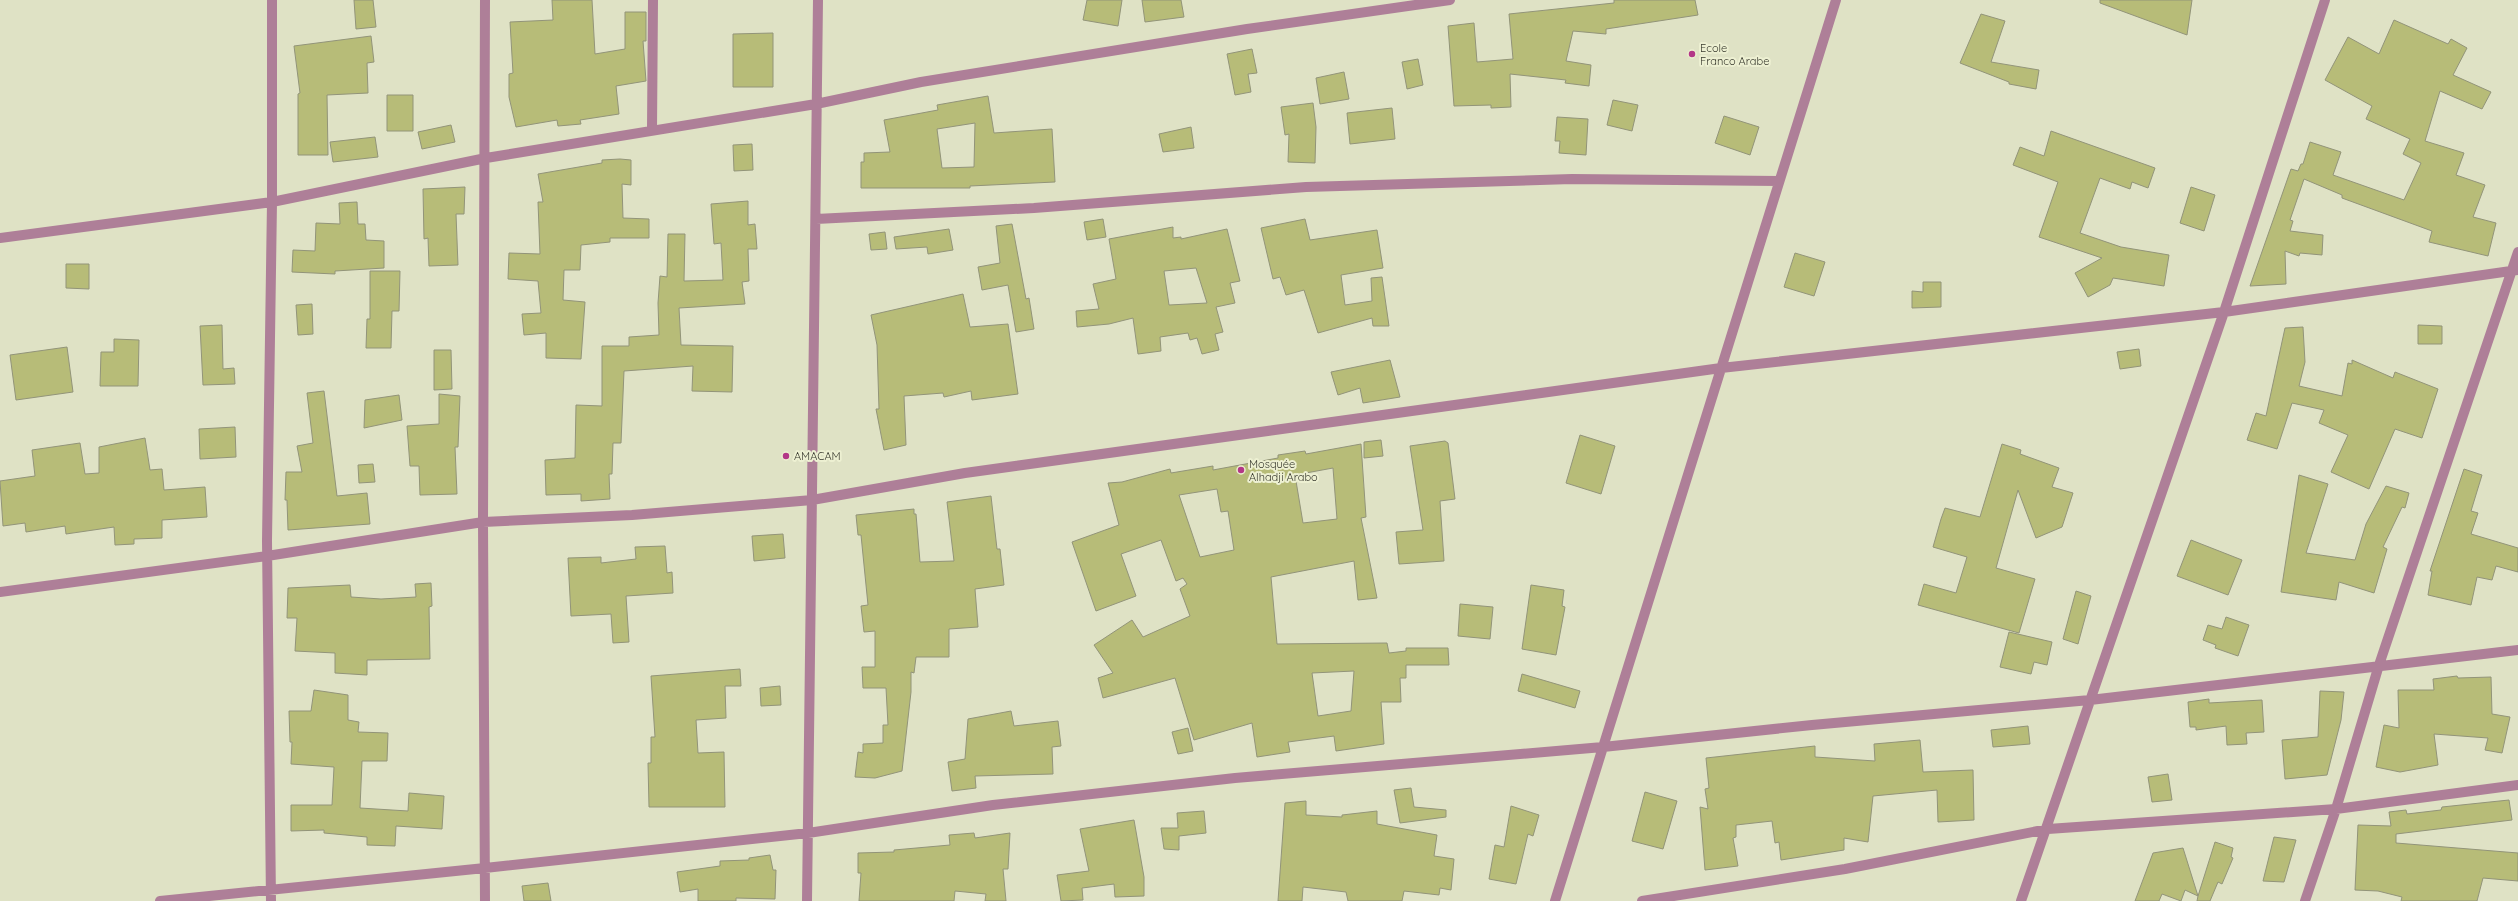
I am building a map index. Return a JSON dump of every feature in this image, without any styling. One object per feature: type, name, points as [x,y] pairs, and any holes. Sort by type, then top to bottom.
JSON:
[{"type":"street","points":[[271,901],[267,556],[272,202],[272,0]]},
{"type":"street","points":[[485,901],[483,522],[486,0]]},
{"type":"street","points":[[652,129],[653,0]]},
{"type":"street","points":[[807,901],[818,0]]},
{"type":"street","points":[[0,238],[272,202],[486,158],[652,129],[816,104],[928,81],[1239,30],[1450,0]]},
{"type":"street","points":[[1555,901],[1836,0]]},
{"type":"street","points":[[2021,901],[2048,828],[2090,700],[2224,312],[2325,0]]},
{"type":"street","points":[[816,219],[1034,208],[1306,187],[1572,179],[1779,181]]},
{"type":"street","points":[[2305,901],[2336,809],[2378,665],[2515,270],[2518,252]]},
{"type":"street","points":[[0,592],[267,556],[483,522],[632,515],[812,500],[965,473],[1721,368],[2224,312],[2515,270]]},
{"type":"street","points":[[160,901],[808,833],[993,805],[1227,778],[1603,747],[1812,725],[2090,700],[2378,665],[2518,650]]},
{"type":"street","points":[[1642,901],[1845,868],[2048,828],[2336,809],[2518,785]]},
{"type":"building","points":[[354,0],[373,0],[376,27],[356,29]]},
{"type":"building","points":[[552,0],[592,0],[595,54],[625,49],[625,12],[646,12],[646,41],[643,41],[646,81],[616,86],[619,114],[580,120],[581,124],[558,126],[557,120],[516,127],[509,97],[509,74],[513,73],[510,22],[553,20]]},
{"type":"building","points":[[1087,0],[1122,0],[1118,26],[1083,20]]},
{"type":"building","points":[[1142,0],[1181,0],[1184,17],[1145,22]]},
{"type":"building","points":[[1614,0],[1695,0],[1698,15],[1606,29],[1606,34],[1573,31],[1566,61],[1591,65],[1589,86],[1565,83],[1566,80],[1510,74],[1511,107],[1491,108],[1491,105],[1454,106],[1448,26],[1474,23],[1477,62],[1513,59],[1509,14],[1614,3]]},
{"type":"building","points":[[2100,0],[2192,0],[2187,35],[2100,3]]},
{"type":"building","points":[[1981,14],[2005,21],[1991,62],[2039,70],[2036,89],[2009,84],[2009,82],[1960,63]]},
{"type":"building","points":[[2394,20],[2448,44],[2451,39],[2467,48],[2453,75],[2491,92],[2482,109],[2440,91],[2425,141],[2464,153],[2456,175],[2485,185],[2473,217],[2496,223],[2488,256],[2429,242],[2432,231],[2342,198],[2342,195],[2304,179],[2290,220],[2293,221],[2290,231],[2323,235],[2322,255],[2300,253],[2299,256],[2285,251],[2286,284],[2250,286],[2291,169],[2298,171],[2301,164],[2303,164],[2310,142],[2341,152],[2333,175],[2404,200],[2421,163],[2403,154],[2410,139],[2366,119],[2372,106],[2325,80],[2348,37],[2379,54]]},
{"type":"building","points":[[773,33],[773,87],[733,87],[733,34]]},
{"type":"building","points":[[371,36],[374,62],[367,63],[368,93],[327,95],[328,155],[298,155],[298,94],[300,93],[294,46]]},
{"type":"building","points":[[1252,49],[1257,73],[1248,74],[1251,92],[1235,95],[1227,54]]},
{"type":"building","points":[[1418,59],[1423,85],[1407,89],[1402,62]]},
{"type":"building","points":[[1344,72],[1349,99],[1320,104],[1316,78]]},
{"type":"building","points":[[387,95],[413,95],[413,131],[387,131]]},
{"type":"building","points":[[988,96],[994,133],[1052,129],[1055,182],[970,186],[970,188],[861,188],[861,162],[864,162],[864,153],[890,152],[884,120],[938,110],[937,105]],"holes":[[[975,123],[974,167],[942,168],[937,129]]]},
{"type":"building","points":[[1613,100],[1638,105],[1632,131],[1607,125]]},
{"type":"building","points":[[1313,103],[1316,127],[1315,163],[1288,162],[1289,134],[1285,135],[1281,107]]},
{"type":"building","points":[[1392,108],[1395,139],[1350,144],[1347,113]]},
{"type":"building","points":[[1724,116],[1759,127],[1750,155],[1715,143]]},
{"type":"building","points":[[1557,117],[1588,119],[1586,155],[1559,153],[1560,141],[1555,141]]},
{"type":"building","points":[[451,125],[455,142],[422,149],[418,132]]},
{"type":"building","points":[[1191,127],[1194,148],[1163,152],[1159,134]]},
{"type":"building","points":[[2051,131],[2155,168],[2148,188],[2132,182],[2130,189],[2100,178],[2080,233],[2121,247],[2169,255],[2164,286],[2113,278],[2110,285],[2088,297],[2075,273],[2102,258],[2039,237],[2058,182],[2013,165],[2020,147],[2044,156]]},
{"type":"building","points":[[375,137],[378,157],[333,162],[330,142]]},
{"type":"building","points":[[752,144],[753,170],[734,171],[733,145]]},
{"type":"building","points":[[602,160],[631,160],[631,185],[622,184],[623,218],[649,219],[649,238],[610,238],[610,242],[581,245],[580,270],[564,270],[563,300],[585,302],[581,359],[546,358],[546,333],[524,335],[522,314],[541,313],[538,281],[508,279],[509,253],[540,254],[538,202],[543,202],[538,174],[602,163]]},
{"type":"building","points":[[465,187],[464,214],[456,214],[458,265],[429,266],[428,238],[424,239],[423,189]]},
{"type":"building","points":[[2191,187],[2215,195],[2204,231],[2180,223]]},
{"type":"building","points":[[748,201],[748,225],[755,224],[757,249],[748,249],[749,281],[742,282],[745,304],[679,308],[681,345],[733,346],[732,392],[692,391],[693,366],[624,371],[621,443],[613,443],[612,474],[609,474],[610,499],[581,501],[581,494],[546,495],[545,460],[575,458],[576,405],[602,406],[602,346],[629,346],[629,337],[659,335],[658,303],[660,276],[667,277],[668,234],[685,234],[684,281],[723,280],[721,243],[714,244],[711,204]]},
{"type":"building","points":[[357,202],[358,224],[365,224],[366,240],[384,241],[384,268],[335,271],[335,274],[292,272],[293,250],[315,251],[316,223],[340,224],[339,203]]},
{"type":"building","points":[[1103,219],[1106,237],[1087,240],[1084,222]]},
{"type":"building","points":[[1305,219],[1310,240],[1377,230],[1383,268],[1341,275],[1345,305],[1372,301],[1371,278],[1382,277],[1389,326],[1373,326],[1372,318],[1318,333],[1304,290],[1286,295],[1280,277],[1273,279],[1261,228]]},
{"type":"building","points":[[1012,224],[1026,299],[1029,298],[1034,329],[1016,332],[1008,285],[982,290],[978,267],[1000,263],[996,226]]},
{"type":"building","points":[[1173,227],[1173,238],[1181,237],[1181,239],[1227,229],[1240,281],[1230,283],[1235,303],[1216,307],[1223,332],[1215,334],[1219,350],[1202,354],[1197,338],[1190,340],[1188,333],[1160,337],[1161,351],[1138,354],[1133,318],[1109,324],[1077,327],[1076,311],[1099,309],[1093,284],[1116,279],[1109,239]],"holes":[[[1196,268],[1207,303],[1169,305],[1164,271]]]},
{"type":"building","points":[[949,229],[953,250],[928,254],[927,247],[896,249],[894,237]]},
{"type":"building","points":[[885,232],[887,249],[871,250],[869,234]]},
{"type":"building","points":[[1795,253],[1825,262],[1814,296],[1784,287]]},
{"type":"building","points":[[66,264],[89,264],[89,289],[66,288]]},
{"type":"building","points":[[370,271],[400,271],[399,311],[392,311],[391,348],[366,348],[367,319],[370,319]]},
{"type":"building","points":[[1923,282],[1941,282],[1941,307],[1912,308],[1912,291],[1923,292]]},
{"type":"building","points":[[963,294],[970,327],[1008,324],[1018,394],[972,400],[971,391],[944,397],[943,393],[904,396],[906,445],[884,450],[876,409],[879,409],[877,345],[871,315]]},
{"type":"building","points":[[312,304],[313,334],[298,335],[296,305]]},
{"type":"building","points":[[222,325],[223,369],[234,368],[235,384],[203,385],[200,326]]},
{"type":"building","points":[[2418,325],[2442,326],[2442,344],[2418,344]]},
{"type":"building","points":[[2303,327],[2305,362],[2299,386],[2342,396],[2348,363],[2352,364],[2352,360],[2393,378],[2395,372],[2438,389],[2422,438],[2395,429],[2369,489],[2331,472],[2348,435],[2319,423],[2324,410],[2292,403],[2277,449],[2247,440],[2256,413],[2266,416],[2285,328]]},
{"type":"building","points":[[114,339],[139,340],[138,386],[100,386],[101,352],[114,352]]},
{"type":"building","points":[[67,347],[73,392],[16,400],[10,355]]},
{"type":"building","points":[[2139,349],[2141,366],[2120,369],[2117,352]]},
{"type":"building","points":[[434,350],[451,350],[452,389],[434,390]]},
{"type":"building","points":[[1390,360],[1400,397],[1363,403],[1360,388],[1338,395],[1331,372]]},
{"type":"building","points":[[324,391],[337,496],[367,493],[370,524],[288,530],[287,500],[285,500],[286,472],[302,472],[297,446],[313,443],[307,393]]},
{"type":"building","points":[[439,394],[460,396],[458,447],[455,447],[457,494],[420,495],[419,466],[410,466],[407,426],[439,424]]},
{"type":"building","points":[[399,395],[402,420],[364,428],[365,400]]},
{"type":"building","points":[[235,427],[236,457],[200,459],[199,429]]},
{"type":"building","points":[[1580,435],[1615,446],[1601,494],[1566,483]]},
{"type":"building","points":[[145,438],[150,470],[162,469],[164,490],[205,487],[207,517],[162,520],[162,538],[134,539],[134,544],[115,545],[114,527],[66,534],[65,526],[26,532],[25,523],[3,526],[0,481],[35,476],[32,450],[80,443],[85,474],[99,473],[99,447]]},
{"type":"building","points":[[1381,440],[1383,456],[1364,458],[1364,442]]},
{"type":"building","points":[[1445,441],[1448,443],[1455,499],[1440,501],[1444,561],[1399,564],[1396,532],[1423,530],[1410,446]]},
{"type":"building","points":[[1361,444],[1366,517],[1361,518],[1377,598],[1358,600],[1354,561],[1271,577],[1277,644],[1387,643],[1389,653],[1406,651],[1406,648],[1448,648],[1449,665],[1406,665],[1406,678],[1400,678],[1401,702],[1381,702],[1384,744],[1336,751],[1334,736],[1288,742],[1290,752],[1257,757],[1252,723],[1194,740],[1175,678],[1103,698],[1098,678],[1113,673],[1094,645],[1132,620],[1143,637],[1190,616],[1180,589],[1187,584],[1183,578],[1176,581],[1161,540],[1121,554],[1136,596],[1096,611],[1072,542],[1119,525],[1108,483],[1122,482],[1170,469],[1171,473],[1213,466],[1213,470],[1278,458],[1278,455],[1305,451],[1306,454]],"holes":[[[1333,468],[1337,519],[1303,523],[1295,475]],[[1217,489],[1221,512],[1228,511],[1234,550],[1200,557],[1179,495]],[[1354,671],[1351,711],[1318,716],[1312,673]]]},
{"type":"building","points":[[2002,444],[2021,450],[2020,454],[2059,468],[2052,487],[2073,493],[2062,527],[2036,538],[2018,490],[1996,568],[2035,579],[2019,633],[1918,605],[1924,584],[1956,593],[1967,557],[1933,547],[1941,519],[1945,508],[1980,517]]},
{"type":"building","points":[[373,464],[375,482],[359,483],[358,465]]},
{"type":"building","points":[[2464,469],[2482,475],[2471,511],[2478,513],[2471,534],[2518,548],[2518,572],[2496,566],[2492,580],[2477,577],[2471,605],[2428,595],[2432,571],[2430,571]]},
{"type":"building","points":[[2299,475],[2328,484],[2306,553],[2355,560],[2366,524],[2386,486],[2409,493],[2405,508],[2402,507],[2383,547],[2387,549],[2374,593],[2339,582],[2336,600],[2281,592]]},
{"type":"building","points":[[991,496],[997,549],[1000,549],[1004,585],[975,589],[978,627],[949,629],[949,657],[916,657],[914,673],[911,672],[911,692],[902,771],[875,778],[855,777],[858,752],[863,753],[863,744],[883,743],[883,725],[888,725],[886,688],[863,688],[862,667],[875,667],[875,631],[864,632],[861,606],[868,605],[861,535],[858,535],[856,515],[914,509],[914,514],[916,514],[920,562],[954,561],[947,502]]},
{"type":"building","points":[[783,534],[785,558],[754,561],[752,536]]},
{"type":"building","points":[[2191,540],[2242,560],[2228,595],[2177,576]]},
{"type":"building","points":[[665,546],[667,573],[672,572],[673,593],[626,596],[629,642],[613,643],[611,614],[571,616],[568,558],[601,557],[601,563],[636,559],[635,547]]},
{"type":"building","points":[[431,583],[432,606],[429,607],[430,659],[367,660],[367,675],[335,673],[335,653],[295,651],[297,618],[287,618],[288,588],[350,585],[351,597],[381,599],[416,597],[415,584]]},
{"type":"building","points":[[1531,585],[1564,590],[1562,606],[1565,607],[1556,655],[1522,649]]},
{"type":"building","points":[[2076,591],[2091,596],[2078,644],[2063,639]]},
{"type":"building","points":[[1460,604],[1493,607],[1490,639],[1458,636]]},
{"type":"building","points":[[2226,617],[2249,625],[2238,656],[2215,648],[2216,645],[2203,640],[2208,625],[2222,629]]},
{"type":"building","points":[[2009,632],[2052,642],[2047,665],[2034,662],[2031,674],[2000,667]]},
{"type":"building","points":[[740,669],[741,686],[725,686],[726,718],[696,720],[698,753],[724,752],[725,807],[649,807],[648,763],[651,763],[651,737],[655,737],[651,676]]},
{"type":"building","points":[[1522,674],[1580,691],[1575,708],[1518,691]]},
{"type":"building","points":[[2457,676],[2458,678],[2491,677],[2492,714],[2510,717],[2502,753],[2485,750],[2488,738],[2434,734],[2438,765],[2400,772],[2376,767],[2384,725],[2399,728],[2398,690],[2434,690],[2433,679]]},
{"type":"building","points":[[780,686],[781,705],[761,706],[760,688]]},
{"type":"building","points":[[314,690],[348,695],[348,720],[359,722],[358,732],[388,733],[387,761],[362,761],[360,808],[408,811],[409,793],[444,796],[442,829],[396,826],[395,846],[367,845],[367,837],[324,833],[324,830],[291,831],[291,805],[332,805],[334,767],[291,764],[292,742],[290,742],[289,711],[311,711]]},
{"type":"building","points":[[2320,691],[2344,692],[2341,720],[2327,775],[2285,779],[2282,740],[2318,737]]},
{"type":"building","points":[[2209,699],[2209,703],[2262,700],[2264,732],[2246,733],[2247,744],[2227,745],[2226,726],[2196,730],[2196,727],[2190,727],[2188,702]]},
{"type":"building","points":[[1011,711],[1014,726],[1058,721],[1061,746],[1052,747],[1053,774],[975,776],[976,788],[952,791],[948,762],[965,759],[968,719]]},
{"type":"building","points":[[2028,726],[2030,744],[1993,747],[1991,730]]},
{"type":"building","points":[[1188,728],[1193,751],[1178,754],[1172,732]]},
{"type":"building","points":[[1920,740],[1923,772],[1973,770],[1974,820],[1938,822],[1937,790],[1873,796],[1868,842],[1844,838],[1844,850],[1781,860],[1779,842],[1775,843],[1772,821],[1736,825],[1736,837],[1733,838],[1738,866],[1705,870],[1700,807],[1708,809],[1705,789],[1709,788],[1706,758],[1815,746],[1815,757],[1875,761],[1874,744]]},
{"type":"building","points":[[2168,774],[2172,800],[2152,802],[2148,777]]},
{"type":"building","points":[[1411,788],[1414,807],[1446,810],[1446,817],[1400,823],[1394,790]]},
{"type":"building","points":[[1645,792],[1677,801],[1663,849],[1632,841]]},
{"type":"building","points":[[2509,800],[2512,820],[2396,834],[2396,843],[2518,853],[2518,881],[2483,878],[2477,901],[2401,901],[2402,897],[2378,891],[2355,890],[2358,825],[2391,826],[2389,812],[2406,810],[2407,814],[2441,810],[2442,807]]},
{"type":"building","points":[[1306,801],[1306,815],[1342,817],[1342,815],[1377,811],[1377,824],[1437,835],[1434,856],[1454,859],[1451,890],[1440,888],[1439,895],[1404,891],[1402,901],[1348,901],[1346,892],[1303,887],[1302,901],[1278,901],[1285,803]]},
{"type":"building","points":[[1511,806],[1539,815],[1533,836],[1528,834],[1516,884],[1489,879],[1495,845],[1504,847]]},
{"type":"building","points":[[1204,811],[1206,833],[1179,836],[1179,850],[1164,849],[1161,828],[1178,828],[1177,813]]},
{"type":"building","points":[[1134,820],[1144,877],[1144,896],[1115,897],[1114,884],[1082,888],[1083,900],[1061,901],[1057,875],[1089,871],[1080,829]]},
{"type":"building","points":[[974,833],[975,838],[1010,833],[1008,869],[1003,869],[1006,901],[985,901],[986,894],[955,891],[954,901],[859,901],[861,873],[858,873],[858,853],[894,852],[894,850],[950,845],[949,835]]},
{"type":"building","points":[[2274,837],[2296,840],[2284,882],[2263,881]]},
{"type":"building","points":[[2215,842],[2233,848],[2231,857],[2233,858],[2222,884],[2218,882],[2210,901],[2197,901]]},
{"type":"building","points":[[2183,848],[2198,896],[2185,890],[2181,901],[2162,894],[2159,901],[2135,901],[2153,853]]},
{"type":"building","points":[[770,855],[773,870],[776,870],[775,899],[736,898],[736,901],[698,901],[698,889],[680,892],[677,872],[720,866],[720,861],[749,860],[749,858]]},
{"type":"building","points":[[548,883],[551,901],[524,901],[522,886]]},
{"type":"place","name":"Ecole Franco Arabe","points":[[1692,54]]},
{"type":"place","name":"AMACAM","points":[[786,456]]},
{"type":"place","name":"Mosquée Alhadji Arabo","points":[[1241,470]]}]
